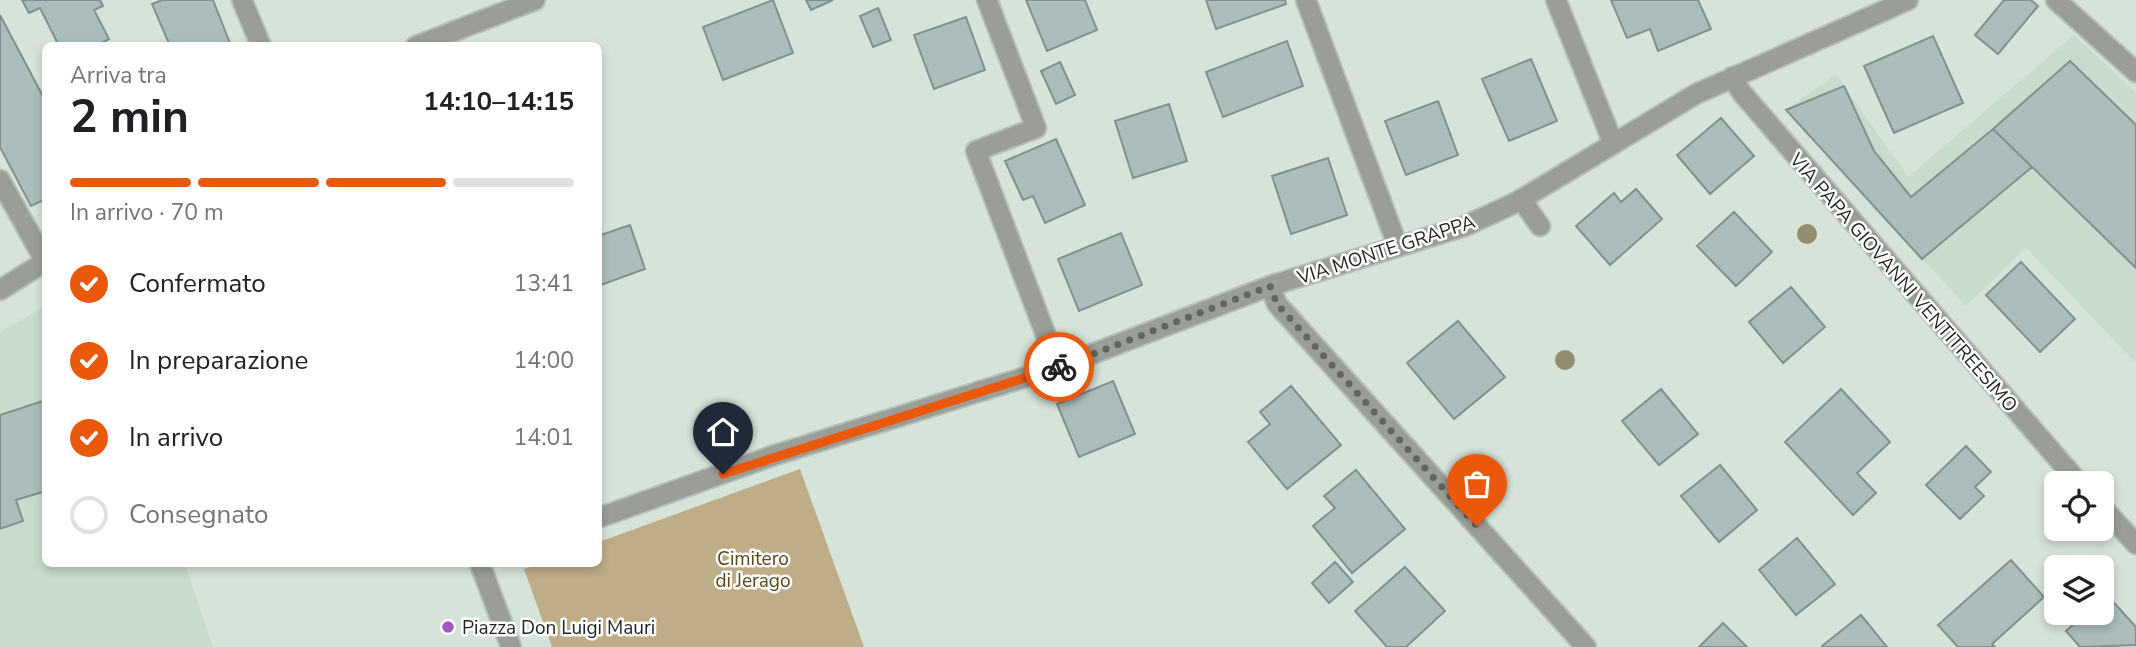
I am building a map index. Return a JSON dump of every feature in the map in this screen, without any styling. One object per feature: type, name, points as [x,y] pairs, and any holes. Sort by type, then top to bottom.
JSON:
[{"type":"street","points":[[242,0],[259,42]]},
{"type":"street","points":[[426,42],[535,0]]},
{"type":"street","points":[[988,0],[1036,128],[976,151],[1058,367]]},
{"type":"street","points":[[1306,0],[1398,247]]},
{"type":"street","points":[[1556,0],[1613,143]]},
{"type":"street","name":"VIA MONTE GRAPPA","points":[[602,517],[772,457],[1058,367],[1270,286],[1465,226],[1521,199],[1660,113],[1732,77],[1908,0]]},
{"type":"street","points":[[2056,0],[2136,72]]},
{"type":"street","name":"VIA PAPA GIOVANNI VENTITREESIMO","points":[[1732,77],[1760,114],[2069,471]]},
{"type":"street","points":[[0,180],[42,256]]},
{"type":"street","points":[[1521,199],[1540,226]]},
{"type":"street","points":[[0,290],[42,263]]},
{"type":"street","points":[[1270,286],[1277,304],[1587,647]]},
{"type":"street","points":[[2114,520],[2136,544]]},
{"type":"street","points":[[481,567],[511,647]]},
{"type":"shaded area","points":[[2074,35],[2136,93],[2136,363],[2026,248],[1966,306],[1786,110],[1836,74],[1908,177]]},
{"type":"shaded area","points":[[42,308],[42,567],[186,567],[213,647],[0,647],[0,332]]},
{"type":"green space","name":"Cimitero di Jerago","points":[[800,469],[864,647],[552,647],[524,569],[602,567],[602,541]]},
{"type":"building","points":[[22,0],[100,0],[103,6],[94,10],[109,39],[103,42],[57,42],[40,8],[29,13]]},
{"type":"building","points":[[162,0],[213,0],[229,42],[168,42],[152,4]]},
{"type":"building","points":[[773,0],[793,53],[723,80],[703,27]]},
{"type":"building","points":[[806,0],[833,0],[811,10]]},
{"type":"building","points":[[1026,0],[1085,0],[1097,30],[1047,51]]},
{"type":"building","points":[[1206,0],[1285,0],[1286,4],[1216,29]]},
{"type":"building","points":[[1611,0],[1698,0],[1711,29],[1658,51],[1650,29],[1627,38]]},
{"type":"building","points":[[2004,0],[2031,0],[2038,6],[1998,54],[1975,35]]},
{"type":"building","points":[[878,8],[891,40],[873,47],[860,16]]},
{"type":"building","points":[[0,15],[42,94],[42,201],[31,206],[0,147]]},
{"type":"building","points":[[966,17],[985,70],[934,89],[914,35]]},
{"type":"building","points":[[1933,36],[1963,103],[1894,133],[1864,66]]},
{"type":"building","points":[[1287,41],[1303,86],[1223,117],[1206,72]]},
{"type":"building","points":[[1531,59],[1557,121],[1509,141],[1482,79]]},
{"type":"building","points":[[2070,61],[2136,125],[2136,268],[1993,129]]},
{"type":"building","points":[[1060,62],[1075,95],[1056,104],[1041,71]]},
{"type":"building","points":[[1844,86],[1874,151],[1911,197],[1993,129],[2032,167],[1922,259],[1786,110]]},
{"type":"building","points":[[1438,101],[1458,155],[1406,175],[1385,121]]},
{"type":"building","points":[[1169,104],[1187,161],[1133,178],[1115,121]]},
{"type":"building","points":[[1721,118],[1754,156],[1710,194],[1677,155]]},
{"type":"building","points":[[1056,139],[1085,205],[1045,223],[1033,196],[1023,200],[1005,161]]},
{"type":"building","points":[[1328,158],[1347,215],[1291,234],[1272,176]]},
{"type":"building","points":[[1636,189],[1662,219],[1610,265],[1576,226],[1614,193],[1621,202]]},
{"type":"building","points":[[1734,212],[1772,252],[1736,286],[1697,246]]},
{"type":"building","points":[[630,225],[645,269],[602,285],[602,235]]},
{"type":"building","points":[[1121,233],[1142,285],[1079,311],[1058,259]]},
{"type":"building","points":[[2021,262],[2075,319],[2040,352],[1986,295]]},
{"type":"building","points":[[1791,287],[1825,327],[1783,363],[1749,322]]},
{"type":"building","points":[[1458,321],[1505,377],[1454,419],[1407,363]]},
{"type":"building","points":[[1113,381],[1135,434],[1079,457],[1057,404]]},
{"type":"building","points":[[1291,386],[1341,445],[1287,489],[1248,442],[1270,424],[1260,412]]},
{"type":"building","points":[[1661,389],[1698,434],[1659,465],[1622,421]]},
{"type":"building","points":[[1841,389],[1890,442],[1857,473],[1876,493],[1853,515],[1785,442]]},
{"type":"building","points":[[42,401],[42,492],[16,500],[23,521],[0,529],[0,415]]},
{"type":"building","points":[[1966,446],[1991,472],[1975,487],[1984,496],[1960,519],[1926,485]]},
{"type":"building","points":[[1720,465],[1757,510],[1719,542],[1681,496]]},
{"type":"building","points":[[1356,470],[1405,529],[1352,573],[1313,526],[1335,508],[1324,496]]},
{"type":"building","points":[[1797,538],[1835,584],[1796,615],[1759,570]]},
{"type":"building","points":[[2011,560],[2044,597],[1992,644],[1995,647],[1958,647],[1938,625]]},
{"type":"building","points":[[1335,562],[1353,582],[1329,603],[1312,583]]},
{"type":"building","points":[[1405,567],[1445,611],[1406,647],[1387,647],[1355,611]]},
{"type":"building","points":[[2114,603],[2136,627],[2136,645],[2080,647],[2066,631],[2073,625],[2114,625]]},
{"type":"building","points":[[1861,615],[1887,647],[1822,646]]},
{"type":"building","points":[[1723,623],[1747,647],[1699,647]]},
{"type":"way so far","points":[[1059,367],[1270,286],[1277,304],[1477,526]]},
{"type":"place","name":"Piazza Don Luigi Mauri","points":[[448,627]]},
{"type":"route","points":[[723,474],[1059,367]]}]
